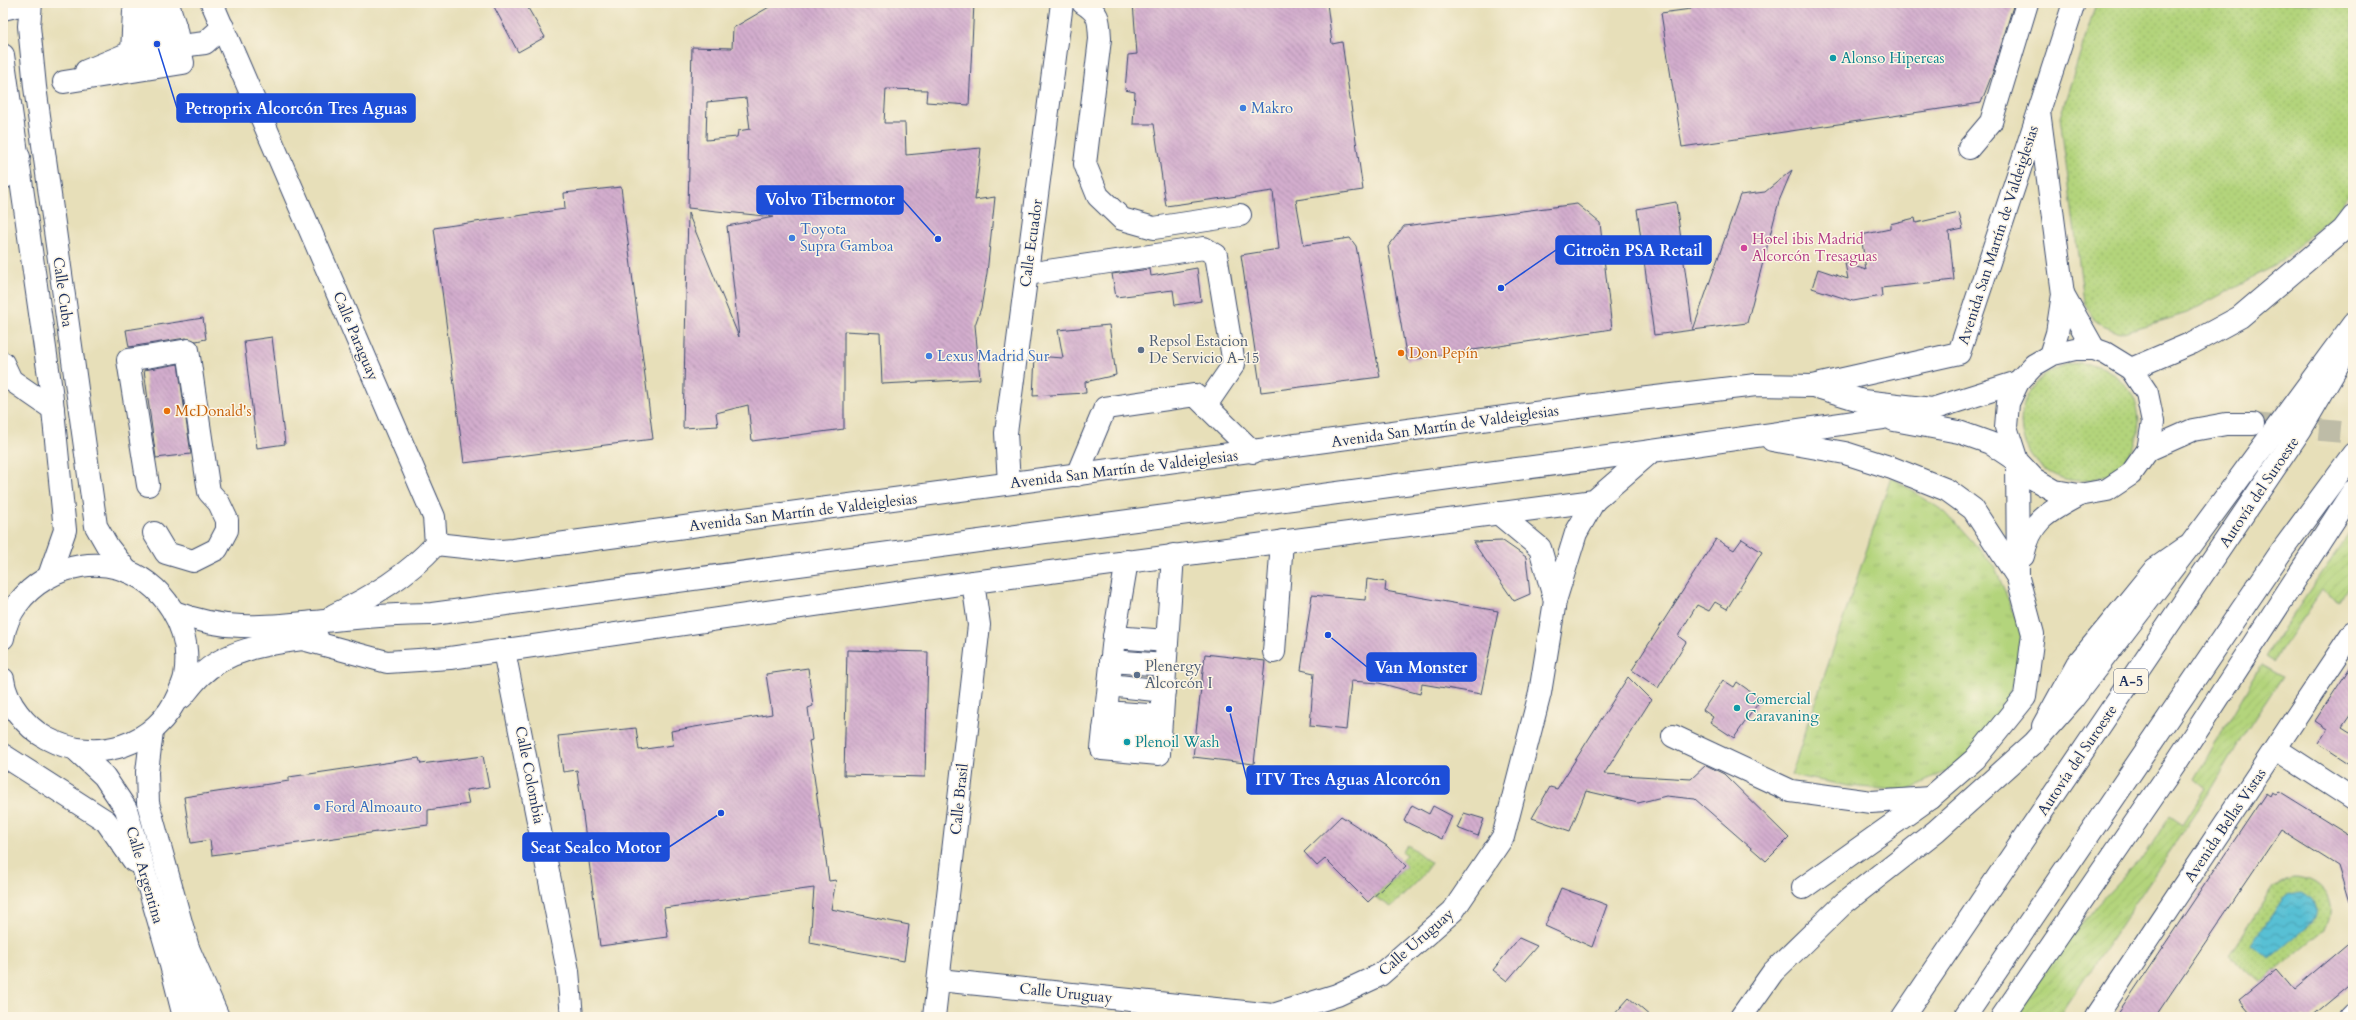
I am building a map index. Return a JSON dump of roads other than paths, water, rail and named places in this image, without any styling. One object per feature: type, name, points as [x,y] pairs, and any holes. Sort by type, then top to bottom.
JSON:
[{"type":"main road","points":[[3,9],[28,3]]},
{"type":"main road","name":"Calle Cuba","points":[[32,3],[29,26],[35,87],[96,526],[108,547],[127,571]]},
{"type":"main road","name":"Calle Paraguay","points":[[212,3],[434,517],[436,544]]},
{"type":"main road","name":"Calle Ecuador","points":[[1009,483],[1006,433],[1062,3]]},
{"type":"main road","points":[[1083,3],[1091,8],[1099,18],[1100,39],[1085,164],[1098,196],[1122,218],[1154,228],[1240,215]]},
{"type":"main road","points":[[1970,148],[1991,122],[2027,3]]},
{"type":"main road","points":[[2050,355],[2057,333],[2063,294],[2039,111],[2074,3]]},
{"type":"main road","points":[[35,87],[183,64],[178,36],[169,7],[134,11],[132,42]]},
{"type":"main road","points":[[64,82],[132,42],[178,36],[206,43],[223,27]]},
{"type":"main road","name":"Calle Cuba","points":[[4,69],[19,157],[53,409],[65,530],[49,576]]},
{"type":"main road","name":"Avenida San Martín de Valdeiglesias","points":[[436,544],[507,551],[925,496],[1009,483],[1740,387],[1781,385],[1812,386],[1960,353],[2039,111]]},
{"type":"main road","points":[[3,178],[19,157]]},
{"type":"main road","points":[[2130,369],[2192,343],[2240,317],[2343,230],[2353,217]]},
{"type":"main road","points":[[1027,274],[1204,248],[1216,255],[1234,364],[1206,405]]},
{"type":"main road","points":[[2063,294],[2094,349]]},
{"type":"main road","points":[[1741,1017],[1773,972],[1844,903],[1936,831],[2034,743],[2072,700],[2191,544],[2353,324]]},
{"type":"main road","name":"Autovía del Suroeste","points":[[1903,1017],[2301,429],[2353,341]]},
{"type":"main road","points":[[1803,888],[1930,798],[1975,759],[2026,697],[2033,634],[2018,578],[2017,461],[2006,427],[2008,404],[2018,382],[2034,365],[2050,355],[2074,349],[2094,349],[2105,353],[2130,369],[2147,393],[2153,422],[2148,450],[2131,474],[2107,490],[2079,496],[2046,513],[2036,523],[2026,539],[2018,578]]},
{"type":"main road","points":[[148,485],[128,360],[188,350],[209,492],[219,503],[227,520],[224,539],[217,549],[193,561],[166,552],[154,533]]},
{"type":"main road","points":[[3,363],[11,380],[53,409]]},
{"type":"main road","name":"Avenida San Martín de Valdeiglesias","points":[[1812,386],[1863,401],[1932,409],[2018,382]]},
{"type":"main road","points":[[1077,475],[1105,408],[1195,395],[1253,452]]},
{"type":"main road","points":[[174,612],[198,621],[247,628],[389,614],[432,614],[1652,451],[1883,418],[1932,409]]},
{"type":"main road","points":[[1883,418],[1959,432],[1990,443],[2017,461],[2034,479],[2055,491],[2079,496]]},
{"type":"main road","points":[[2148,450],[2193,430],[2226,424],[2253,424]]},
{"type":"main road","points":[[1751,436],[1845,453],[1892,468],[1947,490],[1973,510],[2018,578]]},
{"type":"main road","points":[[302,639],[387,662],[450,658],[973,582],[1594,501],[1652,451]]},
{"type":"main road","points":[[1965,1017],[2279,556],[2353,454]]},
{"type":"main road","points":[[2002,1017],[2174,766],[2353,491]]},
{"type":"main road","name":"Calle Uruguay","points":[[939,980],[1274,1015],[1338,995],[1380,975],[1453,911],[1503,837],[1540,693],[1555,601],[1576,533],[1594,501]]},
{"type":"main road","name":"Calle Uruguay","points":[[1498,513],[1540,548],[1555,601]]},
{"type":"main road","points":[[1274,652],[1282,541]]},
{"type":"main road","points":[[322,621],[372,596],[410,570],[436,544]]},
{"type":"main road","points":[[1127,561],[1114,637],[1102,749],[1159,754],[1173,555]]},
{"type":"main road","points":[[3,634],[14,609],[30,590],[49,576],[74,567],[114,567],[127,571],[146,581],[162,595],[174,612],[186,643],[185,676],[173,708]]},
{"type":"main road","name":"Calle Brasil","points":[[934,1017],[979,625],[973,582]]},
{"type":"main road","points":[[3,679],[8,705],[25,722],[56,744],[75,749],[99,751],[120,748],[152,731],[201,675],[226,659],[260,646],[391,626],[432,614]]},
{"type":"main road","name":"Avenida Bellas Vistas","points":[[2096,1017],[2353,632]]},
{"type":"main road","points":[[1114,637],[1167,641]]},
{"type":"main road","name":"Calle Colombia","points":[[504,651],[568,971],[572,1017]]},
{"type":"main road","points":[[1111,661],[1165,665]]},
{"type":"main road","points":[[1109,685],[1164,691]]},
{"type":"main road","points":[[1105,721],[1161,726]]},
{"type":"main road","name":"Calle Argentina","points":[[152,731],[147,772],[148,802],[188,948],[204,1017]]},
{"type":"main road","points":[[1673,736],[1791,791],[1871,802],[1930,798]]},
{"type":"main road","name":"Calle Argentina","points":[[75,749],[104,776],[126,809],[184,1017]]},
{"type":"main road","points":[[2276,749],[2353,798]]},
{"type":"main road","points":[[3,756],[106,821],[127,848],[147,882]]},
{"type":"main road","points":[[188,948],[218,1017]]},
{"type":"main road","points":[[2350,1017],[2353,1014]]},
{"type":"water","points":[[2302,892],[2313,901],[2315,905],[2315,914],[2311,923],[2269,959],[2252,944],[2282,900],[2289,894]]},
{"type":"tunnel","points":[[2253,424],[2353,433]]},
{"type":"place","name":"Petroprix Alcorcón Tres Aguas","points":[[157,44]]},
{"type":"place","name":"Alonso Hipercas","points":[[1833,58]]},
{"type":"place","name":"Makro","points":[[1243,108]]},
{"type":"place","name":"Toyota Supra Gamboa","points":[[792,238]]},
{"type":"place","name":"Volvo Tibermotor","points":[[938,239]]},
{"type":"place","name":"Hotel ibis Madrid Alcorcón Tresaguas","points":[[1744,248]]},
{"type":"place","name":"Citroën PSA Retail","points":[[1501,288]]},
{"type":"place","name":"Repsol Estacion De Servicio A-15","points":[[1141,350]]},
{"type":"place","name":"Don Pepín","points":[[1401,353]]},
{"type":"place","name":"Lexus Madrid Sur","points":[[929,356]]},
{"type":"place","name":"McDonald's","points":[[167,411]]},
{"type":"place","name":"Van Monster","points":[[1328,635]]},
{"type":"place","name":"Plenergy Alcorcón I","points":[[1137,675]]},
{"type":"place","name":"Comercial Caravaning","points":[[1737,708]]},
{"type":"place","name":"ITV Tres Aguas Alcorcón","points":[[1229,709]]},
{"type":"place","name":"Plenoil Wash","points":[[1127,742]]},
{"type":"place","name":"Ford Almoauto","points":[[317,807]]},
{"type":"place","name":"Seat Sealco Motor","points":[[721,813]]}]
